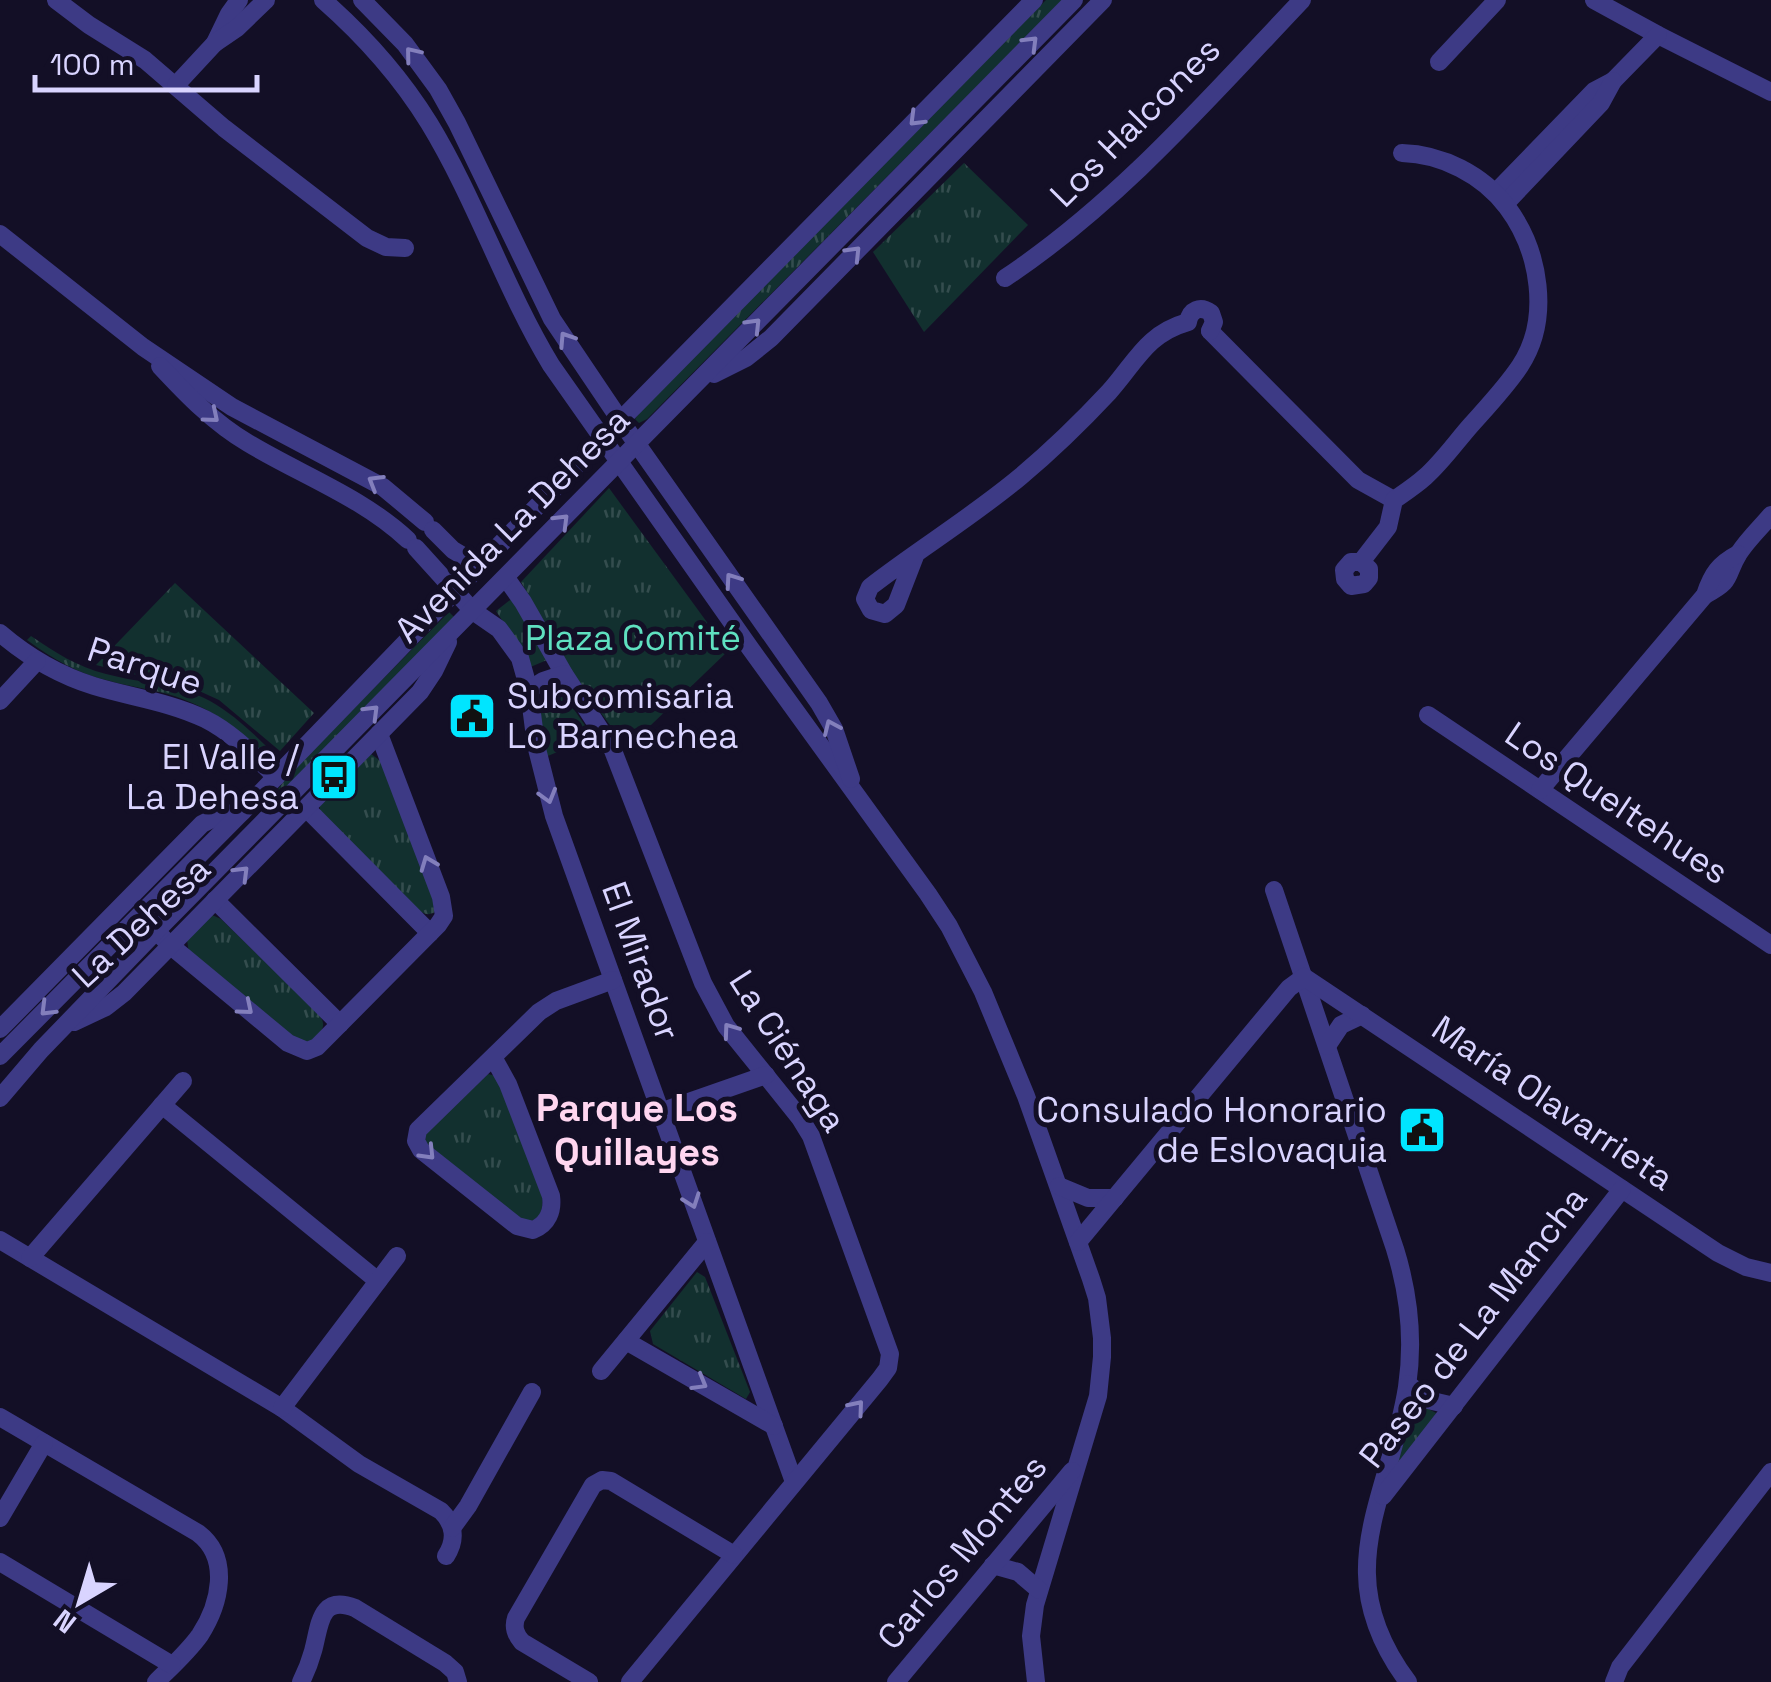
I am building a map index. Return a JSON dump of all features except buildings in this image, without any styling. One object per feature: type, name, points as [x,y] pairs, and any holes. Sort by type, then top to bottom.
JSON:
[{"type":"street","points":[[56,0],[145,60],[224,128],[367,238],[386,247],[405,248]]},
{"type":"street","points":[[215,44],[239,0]]},
{"type":"street","points":[[176,85],[215,44],[266,0]]},
{"type":"street","points":[[323,0],[380,56],[415,101],[464,188],[540,348],[928,894],[967,959],[1026,1096],[1097,1298],[1102,1357],[1098,1396],[1038,1590],[1031,1636],[1036,1682]]},
{"type":"street","name":"Avenida La Dehesa","points":[[0,1056],[1034,0]]},
{"type":"street","name":"Avenida La Dehesa","points":[[0,1098],[156,931],[1074,0]]},
{"type":"street","points":[[700,381],[762,346],[1103,0]]},
{"type":"street","name":"Los Halcones","points":[[1005,278],[1065,236],[1111,197],[1302,0]]},
{"type":"street","points":[[1438,62],[1498,0]]},
{"type":"street","points":[[1594,0],[1771,92]]},
{"type":"street","points":[[353,27],[366,20],[368,9],[364,2]]},
{"type":"street","points":[[364,2],[405,44],[438,89],[552,319],[819,703],[834,729],[861,802]]},
{"type":"street","points":[[1500,198],[1601,103],[1613,81],[1658,35]]},
{"type":"street","points":[[415,101],[424,89],[438,89]]},
{"type":"street","points":[[986,89],[1001,104]]},
{"type":"street","points":[[1362,562],[1388,527],[1394,500],[1426,476],[1520,366],[1533,336],[1538,304],[1536,272],[1527,241],[1500,198],[1476,177],[1449,163],[1419,153],[1402,153]]},
{"type":"street","points":[[0,234],[143,347],[232,407],[383,486],[453,550],[480,566]]},
{"type":"street","points":[[813,264],[829,279]]},
{"type":"street","points":[[914,556],[1064,438],[1147,344],[1188,322],[1195,333],[1210,330],[1358,480],[1394,500]]},
{"type":"street","name":"El Mirador","points":[[143,347],[189,397],[221,424],[373,512],[412,544],[455,593],[500,629],[516,649],[524,666],[548,796],[794,1482]]},
{"type":"street","points":[[307,475],[306,461],[318,452]]},
{"type":"street","points":[[1540,790],[1705,595],[1722,586],[1738,554],[1771,515]]},
{"type":"street","name":"La Ciénaga","points":[[506,578],[612,748],[710,998],[726,1026],[800,1118],[815,1144],[890,1354],[884,1374],[630,1682]]},
{"type":"street","name":"La Dehesa","points":[[64,1026],[116,1000],[380,734],[429,680],[452,632]]},
{"type":"street","name":"Parque","points":[[0,634],[37,661],[72,678],[204,718],[231,736],[276,777]]},
{"type":"street","name":"Parque","points":[[0,701],[37,661]]},
{"type":"street","points":[[529,690],[564,674]]},
{"type":"street","name":"Los Queltehues","points":[[1428,715],[1771,944]]},
{"type":"street","points":[[140,914],[171,946],[295,1048],[311,1050],[444,916],[380,734]]},
{"type":"street","points":[[306,808],[430,933]]},
{"type":"street","name":"Avenida La Dehesa","points":[[0,1029],[202,824],[220,815],[243,812]]},
{"type":"street","points":[[1274,890],[1401,1269],[1410,1315],[1408,1384],[1367,1547],[1368,1591],[1374,1617],[1408,1682]]},
{"type":"street","points":[[214,900],[340,1024]]},
{"type":"street","points":[[1078,1242],[1288,988],[1304,976]]},
{"type":"street","name":"María Olavarrieta","points":[[1304,976],[1731,1261],[1771,1273]]},
{"type":"street","points":[[493,1058],[508,1084],[551,1196],[548,1219],[533,1230],[517,1226],[421,1150],[416,1140],[420,1127],[548,1005],[613,980]]},
{"type":"street","points":[[1327,1046],[1341,1025],[1362,1015]]},
{"type":"street","points":[[660,1112],[766,1076]]},
{"type":"street","points":[[30,1258],[183,1081]]},
{"type":"street","points":[[162,1105],[378,1281]]},
{"type":"street","points":[[1059,1186],[1088,1198],[1114,1198]]},
{"type":"street","name":"Paseo de La Mancha","points":[[1376,1504],[1622,1188]]},
{"type":"street","points":[[1,1239],[282,1408],[359,1464],[440,1512],[452,1528],[453,1542],[446,1556]]},
{"type":"street","points":[[601,1370],[707,1242]]},
{"type":"street","points":[[282,1408],[397,1256]]},
{"type":"street","points":[[626,1340],[774,1426]]},
{"type":"street","points":[[1408,1384],[1428,1400],[1454,1406]]},
{"type":"street","points":[[452,1528],[532,1392]]},
{"type":"street","points":[[0,1417],[198,1533],[215,1552],[219,1579],[211,1612],[192,1645],[156,1682]]},
{"type":"street","points":[[0,1518],[44,1443]]},
{"type":"street","name":"Carlos Montes","points":[[896,1682],[1078,1463]]},
{"type":"street","points":[[1600,1682],[1617,1675],[1760,1500],[1771,1472]]},
{"type":"street","points":[[588,1682],[522,1642],[514,1626],[594,1485],[602,1480],[611,1481],[734,1554]]},
{"type":"street","points":[[0,1562],[172,1665]]},
{"type":"street","points":[[993,1566],[1018,1572],[1038,1590]]},
{"type":"street","points":[[301,1682],[322,1615],[341,1604],[355,1608],[445,1663],[455,1672],[458,1682]]},
{"type":"green space","points":[[1046,0],[1062,0],[639,423],[635,419],[641,411]]},
{"type":"green space","points":[[964,163],[1028,225],[924,332],[873,252]]},
{"type":"green space","name":"Plaza Comité","points":[[609,488],[728,651],[651,725],[616,733],[576,680],[521,582]]},
{"type":"green space","points":[[175,583],[314,713],[280,751],[219,700],[197,690],[96,665]]},
{"type":"green space","points":[[514,597],[547,660],[528,668],[521,649],[496,611]]},
{"type":"green space","points":[[449,612],[455,618],[251,825],[291,772]]},
{"type":"green space","points":[[31,636],[95,671],[198,695],[237,719],[275,755],[268,756],[198,706],[77,670],[27,640]]},
{"type":"green space","points":[[550,687],[564,695],[593,737],[543,758],[539,711]]},
{"type":"green space","points":[[371,754],[382,762],[437,902],[435,912],[420,911],[320,811],[320,803]]},
{"type":"green space","points":[[212,915],[221,919],[318,1013],[323,1027],[315,1040],[301,1043],[189,953],[187,940]]},
{"type":"green space","points":[[488,1074],[496,1076],[543,1198],[541,1215],[530,1222],[522,1220],[425,1141],[426,1133]]},
{"type":"green space","points":[[697,1272],[705,1277],[750,1392],[746,1399],[653,1344],[650,1331]]},
{"type":"green space","points":[[1416,1402],[1436,1413],[1435,1419],[1402,1461],[1397,1462],[1396,1457]]},
{"type":"place","name":"Subcomisaria Lo Barnechea","points":[[472,716]]},
{"type":"place","name":"El Valle / La Dehesa","points":[[334,777]]},
{"type":"place","name":"Consulado Honorario de Eslovaquia","points":[[1422,1130]]},
{"type":"district","name":"Parque Los Quillayes","points":[[637,1130]]}]
